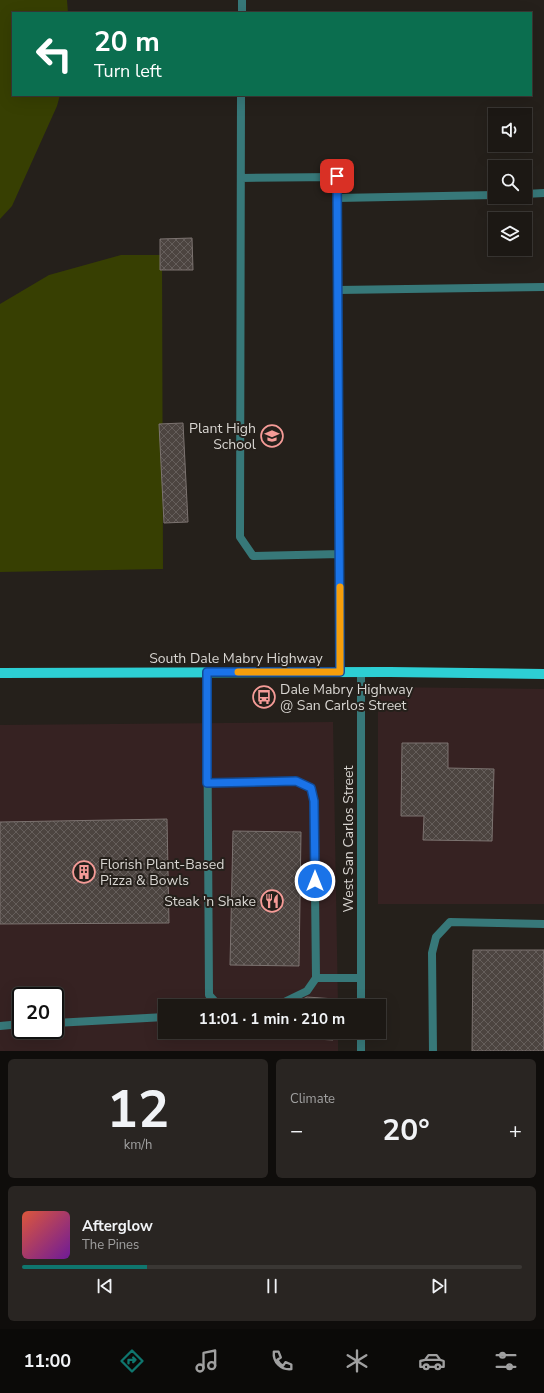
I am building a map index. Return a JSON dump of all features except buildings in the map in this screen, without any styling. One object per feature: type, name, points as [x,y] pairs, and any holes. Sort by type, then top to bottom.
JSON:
[{"type":"main road","name":"South Dale Mabry Highway","points":[[0,674],[361,672],[544,674]]},
{"type":"street","points":[[242,0],[242,12]]},
{"type":"street","points":[[241,96],[240,537],[253,556],[340,554]]},
{"type":"street","points":[[241,178],[337,176],[340,672]]},
{"type":"street","points":[[532,194],[544,194]]},
{"type":"street","points":[[337,198],[488,195]]},
{"type":"street","points":[[338,290],[544,287]]},
{"type":"street","points":[[207,672],[209,995],[213,999]]},
{"type":"street","name":"West San Carlos Street","points":[[361,672],[361,999]]},
{"type":"street","points":[[207,783],[296,781],[311,788],[314,801],[316,978],[307,990],[290,999]]},
{"type":"street","points":[[433,1051],[432,952],[436,937],[450,922],[544,924]]},
{"type":"street","points":[[316,978],[361,978]]},
{"type":"street","points":[[64,1023],[158,1017]]},
{"type":"street","points":[[0,1026],[12,1025]]},
{"type":"street","points":[[360,1051],[361,1039]]},
{"type":"shaded area","points":[[378,687],[544,689],[544,904],[378,904]]},
{"type":"shaded area","points":[[333,722],[338,999],[158,999],[158,1039],[338,1039],[338,1051],[0,1051],[0,725]]},
{"type":"green space","points":[[0,0],[67,0],[68,12],[12,12],[12,96],[60,96],[57,106],[12,206],[0,219]]},
{"type":"green space","points":[[121,255],[162,255],[163,569],[0,572],[0,304],[49,275]]},
{"type":"slow traffic","points":[[238,672],[340,672],[340,587]]},
{"type":"place","name":"Plant High School","points":[[272,436]]},
{"type":"place","name":"Dale Mabry Highway @ San Carlos Street","points":[[264,697]]},
{"type":"place","name":"Florish Plant-Based Pizza & Bowls","points":[[84,872]]},
{"type":"place","name":"Steak 'n Shake","points":[[272,901]]},
{"type":"route","points":[[315,881],[314,801],[311,788],[296,781],[207,783],[207,672],[340,672],[337,176]]}]
